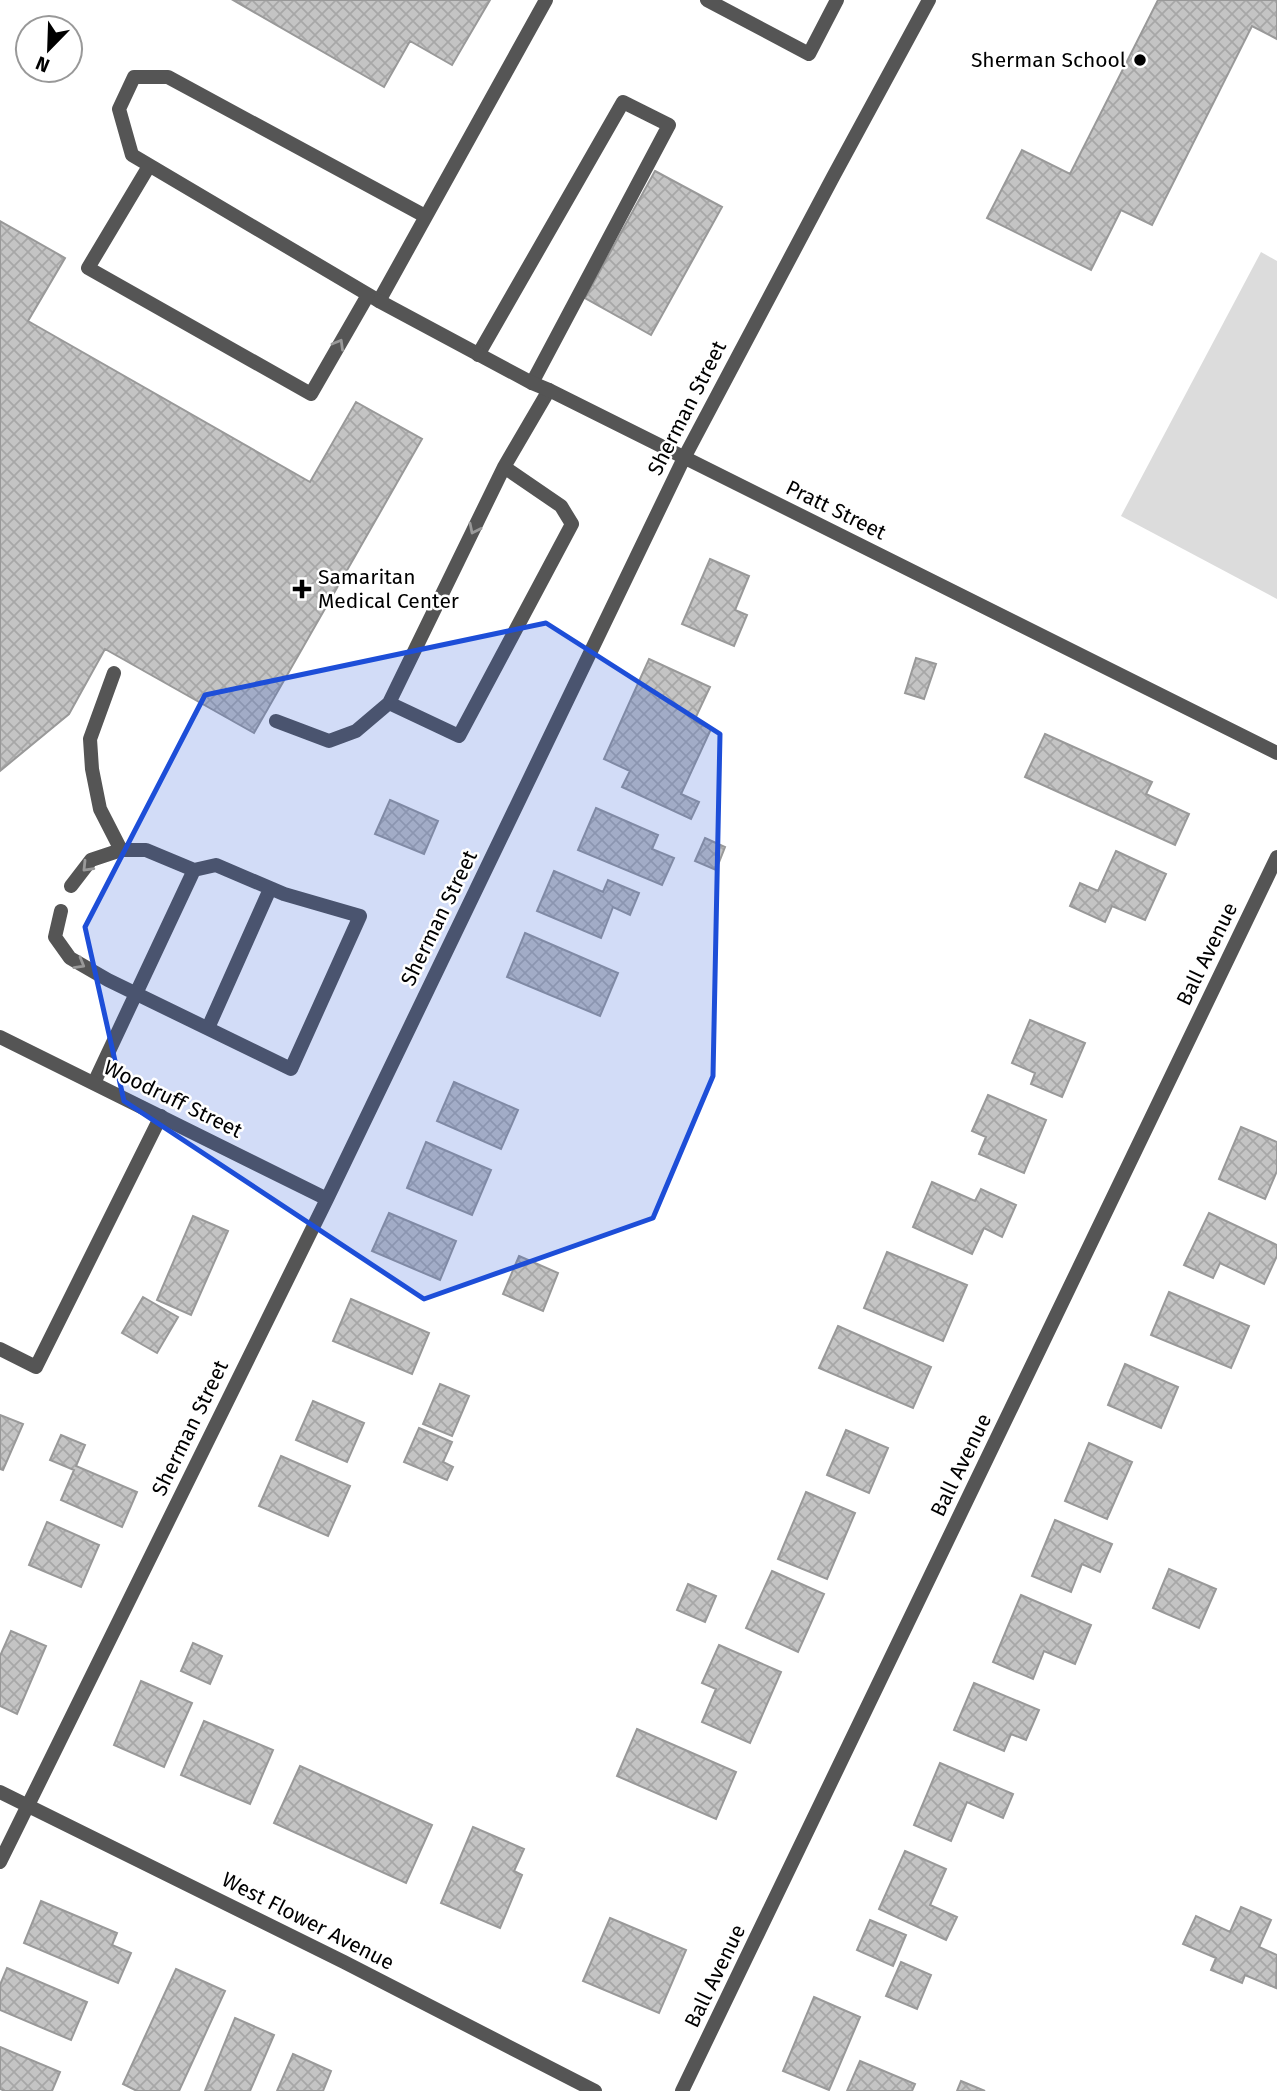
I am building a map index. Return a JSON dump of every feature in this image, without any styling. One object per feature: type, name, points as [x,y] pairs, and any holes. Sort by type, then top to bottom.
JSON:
[{"type":"street","points":[[149,166],[88,268],[310,394],[425,216],[546,0]]},
{"type":"street","points":[[707,0],[809,54],[837,0]]},
{"type":"street","name":"Sherman Street","points":[[0,1862],[327,1199],[684,458],[929,0]]},
{"type":"street","name":"Pratt Street","points":[[425,216],[169,76],[134,77],[119,108],[132,155],[373,298],[532,383],[1277,753]]},
{"type":"street","points":[[478,355],[623,102],[669,125],[532,383]]},
{"type":"street","points":[[276,721],[328,741],[356,731],[389,703],[504,467],[549,390]]},
{"type":"street","points":[[389,703],[460,736],[572,524],[561,506],[504,467]]},
{"type":"street","points":[[114,673],[89,740],[100,809],[121,850]]},
{"type":"street","points":[[61,911],[55,937],[70,958],[291,1069],[360,916],[270,889],[216,865],[194,870],[146,850],[121,850],[91,860],[71,886]]},
{"type":"street","name":"Ball Avenue","points":[[682,2091],[1277,857]]},
{"type":"street","points":[[94,1083],[194,870]]},
{"type":"street","points":[[208,1028],[270,889]]},
{"type":"street","name":"Woodruff Street","points":[[0,1037],[327,1199]]},
{"type":"street","points":[[0,1349],[36,1367],[161,1116]]},
{"type":"street","name":"West Flower Avenue","points":[[0,1792],[344,1962],[595,2091]]},
{"type":"highlighted area","points":[[546,623],[720,734],[713,1076],[653,1218],[424,1299],[124,1101],[85,927],[205,695]]},
{"type":"shaded area","points":[[1261,252],[1277,261],[1277,599],[1121,516]]},
{"type":"building","points":[[233,0],[490,0],[452,65],[410,41],[384,87]]},
{"type":"building","points":[[1158,0],[1277,0],[1277,39],[1252,26],[1152,225],[1121,210],[1091,270],[987,218],[1022,150],[1070,174]]},
{"type":"building","points":[[655,171],[722,207],[651,335],[585,298]]},
{"type":"building","points":[[0,221],[65,258],[28,321],[310,482],[356,402],[422,439],[254,733],[105,649],[69,714],[0,771]]},
{"type":"building","points":[[710,559],[749,576],[735,610],[747,615],[734,646],[682,624]]},
{"type":"building","points":[[916,658],[936,664],[924,699],[905,693]]},
{"type":"building","points":[[649,659],[710,687],[694,721],[711,729],[681,794],[699,802],[691,819],[622,787],[630,771],[604,759]]},
{"type":"building","points":[[1045,734],[1152,782],[1146,794],[1189,814],[1175,845],[1025,777]]},
{"type":"building","points":[[390,800],[438,821],[424,854],[375,834]]},
{"type":"building","points":[[596,808],[658,835],[652,849],[674,858],[662,885],[578,850]]},
{"type":"building","points":[[705,838],[725,847],[716,870],[695,861]]},
{"type":"building","points":[[1116,851],[1166,874],[1145,920],[1112,906],[1105,922],[1070,906],[1080,883],[1098,891]]},
{"type":"building","points":[[554,871],[603,892],[608,880],[639,893],[630,915],[613,907],[601,938],[537,911]]},
{"type":"building","points":[[525,933],[618,973],[600,1016],[507,977]]},
{"type":"building","points":[[1030,1020],[1085,1043],[1062,1097],[1031,1084],[1035,1073],[1012,1063]]},
{"type":"building","points":[[454,1082],[518,1110],[501,1149],[437,1121]]},
{"type":"building","points":[[988,1095],[1046,1120],[1024,1173],[979,1154],[986,1137],[972,1131]]},
{"type":"building","points":[[1241,1127],[1277,1142],[1277,1171],[1265,1199],[1219,1179]]},
{"type":"building","points":[[426,1142],[491,1170],[472,1215],[407,1188]]},
{"type":"building","points":[[932,1182],[975,1201],[981,1189],[1016,1205],[1002,1237],[984,1228],[972,1254],[913,1227]]},
{"type":"building","points":[[389,1213],[456,1241],[440,1280],[372,1251]]},
{"type":"building","points":[[1209,1213],[1277,1245],[1277,1256],[1264,1284],[1220,1263],[1213,1278],[1184,1265]]},
{"type":"building","points":[[193,1216],[228,1231],[191,1315],[157,1300]]},
{"type":"building","points":[[887,1252],[967,1285],[943,1341],[864,1308]]},
{"type":"building","points":[[519,1256],[558,1273],[543,1311],[503,1294]]},
{"type":"building","points":[[1169,1292],[1249,1326],[1231,1368],[1151,1335]]},
{"type":"building","points":[[143,1297],[178,1317],[157,1353],[122,1333]]},
{"type":"building","points":[[351,1299],[429,1333],[412,1374],[333,1341]]},
{"type":"building","points":[[838,1326],[931,1367],[913,1408],[819,1368]]},
{"type":"building","points":[[1125,1364],[1178,1387],[1161,1428],[1108,1405]]},
{"type":"building","points":[[440,1384],[469,1396],[452,1436],[423,1424]]},
{"type":"building","points":[[313,1401],[364,1423],[347,1462],[296,1440]]},
{"type":"building","points":[[0,1415],[23,1424],[3,1470],[0,1469]]},
{"type":"building","points":[[419,1428],[452,1442],[443,1462],[453,1467],[447,1480],[404,1462]]},
{"type":"building","points":[[846,1430],[888,1448],[869,1493],[827,1475]]},
{"type":"building","points":[[61,1435],[85,1445],[76,1466],[137,1492],[122,1527],[61,1500],[74,1470],[50,1460]]},
{"type":"building","points":[[1089,1443],[1132,1462],[1107,1519],[1065,1501]]},
{"type":"building","points":[[281,1456],[350,1486],[328,1536],[259,1506]]},
{"type":"building","points":[[806,1492],[855,1513],[827,1579],[778,1559]]},
{"type":"building","points":[[1055,1520],[1112,1544],[1100,1572],[1082,1564],[1071,1592],[1032,1576]]},
{"type":"building","points":[[47,1522],[99,1545],[81,1587],[29,1565]]},
{"type":"building","points":[[1169,1569],[1216,1589],[1199,1628],[1153,1608]]},
{"type":"building","points":[[772,1571],[824,1594],[798,1652],[746,1628]]},
{"type":"building","points":[[688,1584],[716,1596],[705,1622],[677,1610]]},
{"type":"building","points":[[1021,1595],[1091,1625],[1075,1664],[1044,1651],[1033,1679],[993,1662]]},
{"type":"building","points":[[11,1631],[46,1646],[17,1714],[0,1706],[0,1656]]},
{"type":"building","points":[[193,1643],[222,1656],[210,1684],[181,1671]]},
{"type":"building","points":[[719,1645],[781,1672],[750,1743],[702,1722],[716,1689],[702,1683]]},
{"type":"building","points":[[141,1681],[192,1703],[164,1767],[114,1745]]},
{"type":"building","points":[[974,1683],[1039,1710],[1026,1740],[1011,1734],[1004,1751],[954,1730]]},
{"type":"building","points":[[204,1721],[273,1750],[250,1804],[181,1775]]},
{"type":"building","points":[[637,1729],[736,1772],[716,1819],[617,1776]]},
{"type":"building","points":[[940,1763],[1013,1794],[1003,1818],[967,1802],[951,1841],[914,1825]]},
{"type":"building","points":[[300,1766],[432,1825],[406,1883],[274,1823]]},
{"type":"building","points":[[473,1827],[524,1849],[514,1871],[522,1875],[500,1928],[441,1903]]},
{"type":"building","points":[[905,1851],[946,1869],[930,1905],[957,1917],[946,1940],[879,1909]]},
{"type":"building","points":[[41,1901],[117,1933],[112,1945],[131,1953],[118,1983],[24,1943]]},
{"type":"building","points":[[1241,1907],[1271,1920],[1259,1947],[1277,1955],[1276,1988],[1245,1975],[1242,1983],[1211,1970],[1216,1958],[1183,1944],[1196,1916],[1230,1932]]},
{"type":"building","points":[[610,1918],[686,1950],[659,2013],[583,1981]]},
{"type":"building","points":[[870,1920],[906,1935],[893,1966],[857,1950]]},
{"type":"building","points":[[901,1962],[931,1975],[917,2009],[886,1996]]},
{"type":"building","points":[[7,1968],[87,2002],[71,2040],[0,2010],[0,1985]]},
{"type":"building","points":[[176,1969],[225,1991],[179,2091],[137,2091],[123,2084]]},
{"type":"building","points":[[814,1997],[860,2017],[829,2090],[783,2071]]},
{"type":"building","points":[[235,2018],[274,2035],[250,2091],[205,2091]]},
{"type":"building","points":[[0,2047],[60,2072],[52,2091],[0,2089]]},
{"type":"building","points":[[293,2054],[331,2071],[323,2091],[277,2091]]},
{"type":"building","points":[[860,2061],[915,2084],[912,2091],[847,2091]]},
{"type":"building","points":[[961,2081],[985,2091],[957,2091]]},
{"type":"place","name":"Sherman School","points":[[1140,60]]},
{"type":"place","name":"Samaritan Medical Center","points":[[302,589]]}]
